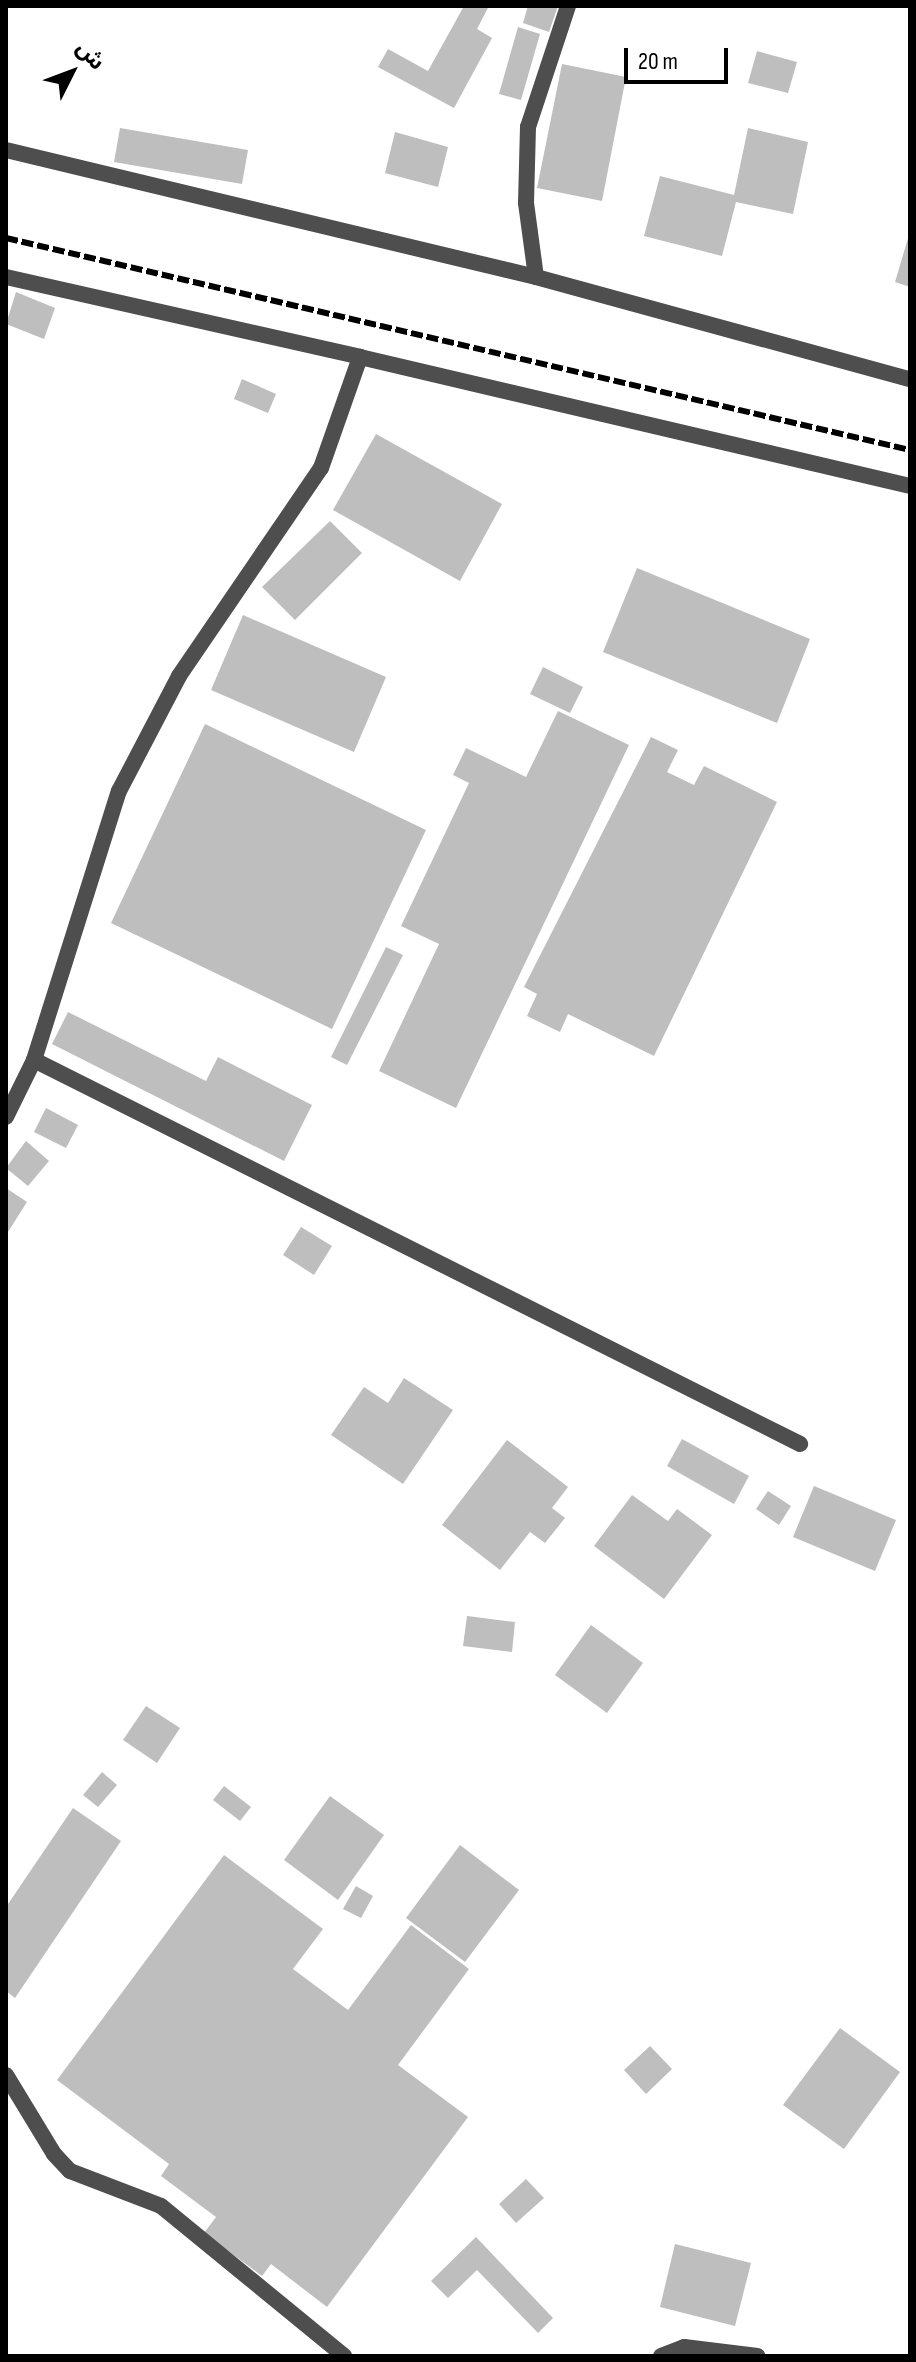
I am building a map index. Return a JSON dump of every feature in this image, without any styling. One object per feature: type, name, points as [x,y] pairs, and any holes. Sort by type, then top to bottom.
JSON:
[{"type":"street","points":[[536,277],[526,203],[528,127],[568,6]]},
{"type":"street","points":[[6,150],[536,277],[910,379]]},
{"type":"street","points":[[6,277],[910,486]]},
{"type":"street","points":[[6,1117],[34,1060],[119,791],[179,676],[321,468],[360,357]]},
{"type":"street","points":[[34,1060],[800,1444]]},
{"type":"street","points":[[6,2075],[54,2154],[70,2171],[161,2206],[344,2356]]},
{"type":"street","points":[[661,2356],[684,2347],[757,2356]]},
{"type":"building","points":[[464,6],[489,6],[477,29],[492,38],[454,108],[378,67],[388,49],[428,71]]},
{"type":"building","points":[[528,6],[558,6],[549,32],[523,23]]},
{"type":"building","points":[[518,27],[540,34],[521,100],[499,94]]},
{"type":"building","points":[[757,51],[797,62],[788,93],[748,83]]},
{"type":"building","points":[[562,64],[626,77],[602,201],[537,188]]},
{"type":"building","points":[[120,128],[248,150],[242,184],[114,162]]},
{"type":"building","points":[[748,128],[808,142],[793,214],[736,202],[722,256],[644,236],[660,176],[734,195]]},
{"type":"building","points":[[395,132],[448,147],[438,187],[385,173]]},
{"type":"building","points":[[910,235],[910,287],[895,282]]},
{"type":"building","points":[[16,292],[55,308],[44,339],[6,324]]},
{"type":"building","points":[[242,379],[276,394],[268,413],[234,399]]},
{"type":"building","points":[[376,434],[502,504],[460,581],[333,510]]},
{"type":"building","points":[[330,521],[362,553],[295,620],[262,587]]},
{"type":"building","points":[[637,568],[810,639],[777,723],[603,652]]},
{"type":"building","points":[[243,615],[386,677],[354,752],[211,690]]},
{"type":"building","points":[[543,667],[583,687],[570,713],[530,694]]},
{"type":"building","points":[[558,711],[629,745],[456,1108],[379,1071],[439,944],[401,926],[469,783],[453,775],[466,748],[526,777]]},
{"type":"building","points":[[205,724],[426,830],[332,1029],[111,923]]},
{"type":"building","points":[[651,737],[678,750],[667,772],[694,785],[704,766],[777,802],[654,1056],[568,1014],[560,1032],[527,1016],[537,994],[524,987]]},
{"type":"building","points":[[386,947],[403,955],[347,1065],[331,1057]]},
{"type":"building","points":[[68,1012],[206,1081],[218,1057],[312,1105],[284,1161],[52,1044]]},
{"type":"building","points":[[46,1108],[78,1125],[66,1148],[34,1132]]},
{"type":"building","points":[[26,1141],[49,1161],[28,1186],[6,1168]]},
{"type":"building","points":[[6,1188],[27,1202],[6,1235]]},
{"type":"building","points":[[301,1227],[332,1246],[314,1275],[283,1255]]},
{"type":"building","points":[[404,1378],[453,1410],[403,1484],[331,1435],[364,1387],[388,1403]]},
{"type":"building","points":[[682,1439],[749,1476],[734,1504],[667,1466]]},
{"type":"building","points":[[507,1440],[568,1487],[552,1508],[565,1518],[545,1543],[530,1532],[500,1570],[442,1525]]},
{"type":"building","points":[[814,1486],[896,1520],[875,1571],[793,1537]]},
{"type":"building","points":[[768,1491],[791,1506],[779,1525],[756,1509]]},
{"type":"building","points":[[632,1495],[668,1521],[677,1509],[712,1535],[664,1599],[594,1546]]},
{"type":"building","points":[[467,1616],[515,1622],[512,1652],[463,1646]]},
{"type":"building","points":[[591,1625],[643,1663],[607,1713],[555,1675]]},
{"type":"building","points":[[146,1706],[180,1728],[157,1763],[123,1740]]},
{"type":"building","points":[[102,1772],[117,1785],[98,1807],[83,1795]]},
{"type":"building","points":[[224,1786],[251,1807],[240,1821],[213,1800]]},
{"type":"building","points":[[330,1796],[384,1835],[338,1900],[284,1860]]},
{"type":"building","points":[[73,1808],[121,1841],[15,1998],[6,1991],[6,1907]]},
{"type":"building","points":[[460,1845],[519,1890],[465,1962],[406,1918]]},
{"type":"building","points":[[224,1855],[323,1929],[293,1969],[348,2010],[411,1925],[469,1969],[398,2065],[468,2117],[327,2307],[271,2264],[262,2276],[204,2233],[216,2217],[161,2176],[169,2164],[57,2080]]},
{"type":"building","points":[[356,1886],[373,1896],[361,1918],[343,1909]]},
{"type":"building","points":[[840,2028],[900,2072],[844,2149],[783,2105]]},
{"type":"building","points":[[650,2046],[672,2069],[646,2094],[624,2070]]},
{"type":"building","points":[[526,2179],[544,2198],[516,2223],[499,2204]]},
{"type":"building","points":[[476,2237],[553,2318],[538,2333],[477,2270],[448,2298],[431,2281]]},
{"type":"building","points":[[675,2244],[751,2263],[735,2326],[660,2307]]},
{"type":"railway","points":[[6,238],[910,450]]}]
